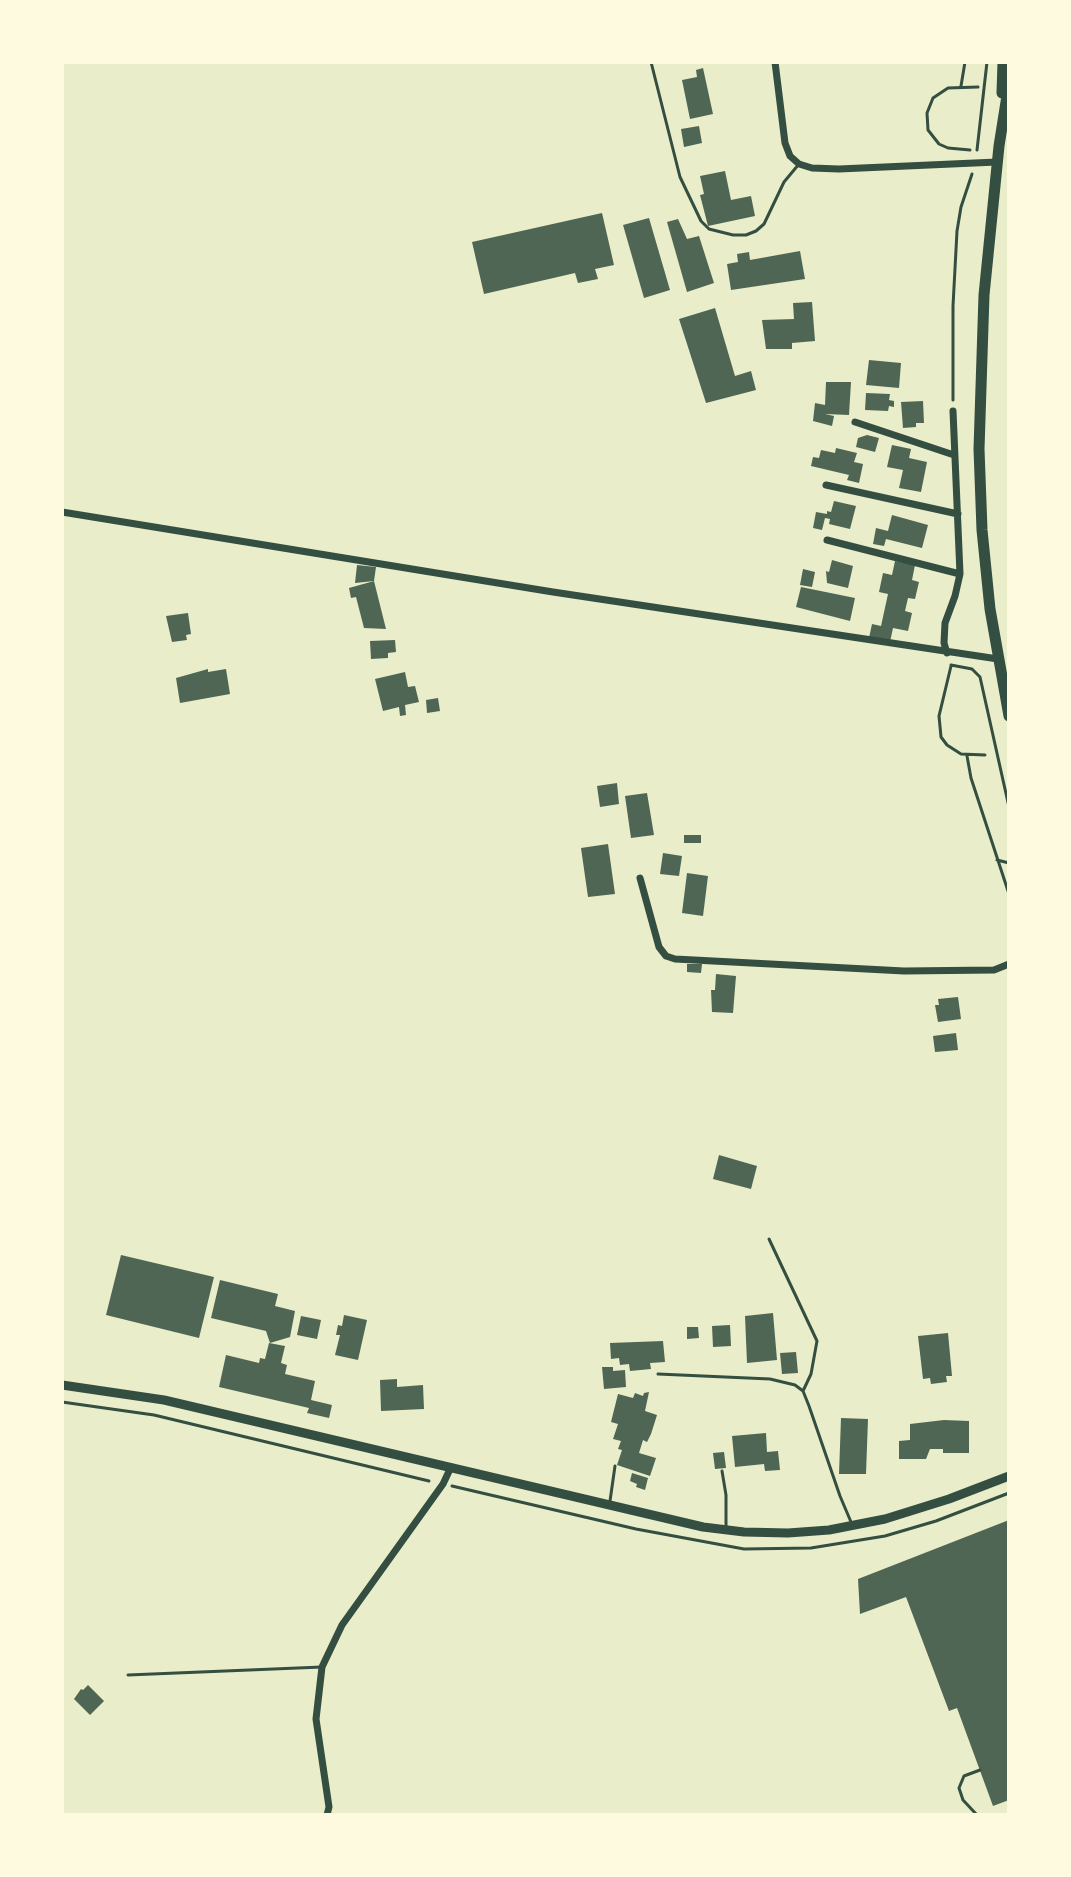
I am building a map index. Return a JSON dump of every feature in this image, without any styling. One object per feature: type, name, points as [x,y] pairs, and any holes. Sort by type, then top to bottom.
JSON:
[{"type":"main road","points":[[999,146],[1003,62]]},
{"type":"main road","points":[[1009,83],[997,162],[980,339],[979,449],[985,561],[1009,716]]},
{"type":"street","points":[[775,62],[785,143],[790,156],[799,164],[839,169],[997,162]]},
{"type":"street","points":[[947,653],[945,623],[960,574],[953,411]]},
{"type":"street","points":[[855,422],[954,455]]},
{"type":"street","points":[[826,485],[958,514]]},
{"type":"street","points":[[62,512],[998,659]]},
{"type":"street","points":[[827,540],[960,574]]},
{"type":"street","points":[[640,878],[659,947],[666,956],[675,959],[904,971],[994,970],[1009,964]]},
{"type":"street","points":[[62,1385],[164,1400],[726,1530],[788,1533],[853,1525],[949,1499],[1009,1476]]},
{"type":"street","points":[[327,1815],[329,1807],[316,1719],[322,1667],[342,1625],[443,1484],[451,1467]]},
{"type":"lane","points":[[651,62],[680,177],[701,221],[709,229],[733,235],[756,231],[764,224],[784,182],[799,164]]},
{"type":"lane","points":[[769,1239],[817,1341],[811,1374],[803,1391]]},
{"type":"lane","points":[[658,1374],[787,1381],[803,1391],[853,1525]]},
{"type":"lane","points":[[609,1504],[615,1466]]},
{"type":"lane","points":[[722,1471],[726,1530]]},
{"type":"lane","points":[[128,1675],[322,1667]]},
{"type":"lane","points":[[977,1815],[963,1800],[959,1788],[964,1776],[980,1770]]},
{"type":"path","points":[[961,86],[965,62]]},
{"type":"path","points":[[953,411],[957,231],[977,151],[987,62]]},
{"type":"path","points":[[977,151],[948,148],[934,139],[928,130],[927,113],[933,98],[948,88],[978,87]]},
{"type":"path","points":[[947,653],[951,666],[939,727],[947,745],[967,756],[985,755]]},
{"type":"path","points":[[951,666],[972,669],[980,677],[1009,807]]},
{"type":"path","points":[[967,756],[1009,894]]},
{"type":"path","points":[[997,860],[1009,863]]},
{"type":"building","points":[[703,68],[713,114],[690,119],[682,80],[697,77],[696,70]]},
{"type":"building","points":[[699,126],[702,143],[684,147],[681,129]]},
{"type":"building","points":[[725,171],[731,200],[751,196],[755,216],[708,226],[700,195],[704,194],[700,176]]},
{"type":"building","points":[[602,213],[614,265],[595,269],[598,279],[578,283],[575,273],[484,294],[472,242]]},
{"type":"building","points":[[649,218],[670,290],[644,298],[623,225]]},
{"type":"building","points":[[678,219],[687,239],[699,236],[714,283],[687,292],[667,222]]},
{"type":"building","points":[[800,251],[805,279],[731,290],[727,264],[738,262],[737,254],[749,252],[750,260]]},
{"type":"building","points":[[812,302],[815,341],[792,343],[792,349],[766,349],[762,320],[794,319],[793,303]]},
{"type":"building","points":[[715,308],[735,376],[751,371],[756,390],[706,403],[679,319]]},
{"type":"building","points":[[869,360],[901,363],[899,388],[866,385]]},
{"type":"building","points":[[826,382],[851,382],[849,415],[825,414],[834,416],[832,426],[813,421],[815,403],[825,405]]},
{"type":"building","points":[[866,393],[890,394],[889,400],[894,401],[894,407],[889,406],[888,411],[865,410]]},
{"type":"building","points":[[923,401],[924,423],[903,428],[901,402]]},
{"type":"building","points":[[867,435],[879,438],[875,452],[856,447],[858,438]]},
{"type":"building","points":[[892,445],[911,449],[909,458],[927,462],[921,492],[899,488],[903,470],[887,467]]},
{"type":"building","points":[[836,448],[857,453],[854,462],[863,464],[859,483],[847,480],[849,475],[811,466],[813,457],[819,458],[821,450],[835,453]]},
{"type":"building","points":[[834,501],[856,506],[850,529],[829,524],[830,519],[825,518],[822,530],[813,528],[816,512],[831,512]]},
{"type":"building","points":[[892,515],[928,525],[922,548],[886,539],[884,546],[873,544],[876,528],[888,531]]},
{"type":"building","points":[[832,560],[853,566],[848,588],[827,583],[826,571],[829,572]]},
{"type":"building","points":[[895,561],[915,565],[912,580],[919,582],[915,599],[908,598],[905,611],[912,613],[908,631],[893,628],[890,642],[869,638],[872,624],[881,626],[888,594],[879,592],[883,573],[892,575]]},
{"type":"building","points":[[357,565],[376,567],[374,581],[355,583]]},
{"type":"building","points":[[803,569],[815,572],[812,587],[800,585]]},
{"type":"building","points":[[374,581],[386,629],[364,628],[356,597],[351,598],[349,588]]},
{"type":"building","points":[[801,587],[855,598],[850,621],[796,607]]},
{"type":"building","points":[[188,613],[191,634],[186,635],[187,640],[172,642],[166,616]]},
{"type":"building","points":[[395,640],[396,652],[388,653],[388,658],[371,659],[370,641]]},
{"type":"building","points":[[208,669],[208,672],[226,669],[230,694],[180,703],[176,678]]},
{"type":"building","points":[[405,672],[408,687],[415,686],[419,702],[405,705],[406,715],[400,716],[399,707],[383,711],[375,679]]},
{"type":"building","points":[[438,698],[440,711],[427,713],[426,700]]},
{"type":"building","points":[[617,783],[619,804],[600,807],[597,786]]},
{"type":"building","points":[[647,793],[654,835],[631,838],[625,796]]},
{"type":"building","points":[[684,835],[701,835],[701,843],[684,843]]},
{"type":"building","points":[[608,844],[615,894],[588,897],[581,848]]},
{"type":"building","points":[[663,853],[682,856],[679,876],[660,874]]},
{"type":"building","points":[[687,873],[708,876],[703,916],[682,913]]},
{"type":"building","points":[[687,964],[702,964],[701,973],[687,972]]},
{"type":"building","points":[[716,974],[736,976],[733,1013],[712,1012],[711,990],[715,990]]},
{"type":"building","points":[[958,997],[961,1019],[938,1022],[935,1005],[939,1005],[938,999]]},
{"type":"building","points":[[956,1033],[958,1050],[935,1052],[933,1036]]},
{"type":"building","points":[[719,1155],[757,1166],[751,1189],[713,1179]]},
{"type":"building","points":[[121,1255],[214,1277],[199,1338],[106,1315]]},
{"type":"building","points":[[220,1280],[278,1294],[275,1306],[295,1311],[290,1337],[270,1343],[266,1331],[211,1318]]},
{"type":"building","points":[[773,1313],[777,1360],[747,1363],[745,1316]]},
{"type":"building","points":[[344,1315],[367,1320],[358,1360],[335,1355],[340,1335],[336,1335],[338,1325],[342,1326]]},
{"type":"building","points":[[301,1316],[321,1320],[317,1339],[297,1335]]},
{"type":"building","points":[[730,1325],[731,1346],[713,1347],[712,1326]]},
{"type":"building","points":[[687,1327],[698,1327],[699,1338],[687,1339]]},
{"type":"building","points":[[948,1333],[952,1376],[946,1376],[947,1382],[931,1384],[930,1378],[923,1379],[918,1336]]},
{"type":"building","points":[[663,1341],[665,1362],[650,1363],[651,1369],[630,1371],[629,1364],[620,1365],[619,1358],[611,1359],[610,1343]]},
{"type":"building","points":[[269,1343],[285,1346],[281,1363],[287,1365],[285,1374],[315,1381],[311,1400],[332,1405],[329,1418],[307,1413],[309,1408],[219,1387],[226,1355],[259,1363],[260,1358],[265,1359]]},
{"type":"building","points":[[796,1352],[798,1373],[782,1374],[780,1353]]},
{"type":"building","points":[[602,1367],[613,1367],[613,1371],[625,1370],[626,1387],[604,1389]]},
{"type":"building","points":[[397,1379],[397,1387],[423,1385],[424,1409],[381,1411],[380,1380]]},
{"type":"building","points":[[649,1392],[645,1411],[657,1415],[651,1434],[647,1442],[643,1440],[639,1453],[656,1458],[650,1476],[617,1465],[622,1450],[618,1449],[621,1441],[613,1439],[618,1424],[611,1422],[618,1394],[633,1398],[635,1393],[643,1396]]},
{"type":"building","points":[[841,1418],[868,1419],[866,1474],[839,1474]]},
{"type":"building","points":[[969,1421],[969,1453],[943,1453],[943,1449],[930,1449],[926,1459],[899,1459],[899,1441],[910,1440],[910,1424]]},
{"type":"building","points":[[766,1433],[767,1452],[778,1451],[780,1470],[765,1471],[764,1464],[735,1467],[732,1436]]},
{"type":"building","points":[[724,1452],[726,1468],[715,1469],[713,1453]]},
{"type":"building","points":[[632,1473],[648,1478],[645,1490],[630,1481]]},
{"type":"building","points":[[1009,1520],[1009,1800],[993,1806],[957,1708],[949,1711],[906,1597],[860,1614],[858,1579]]},
{"type":"building","points":[[88,1685],[104,1701],[90,1715],[74,1699]]}]
